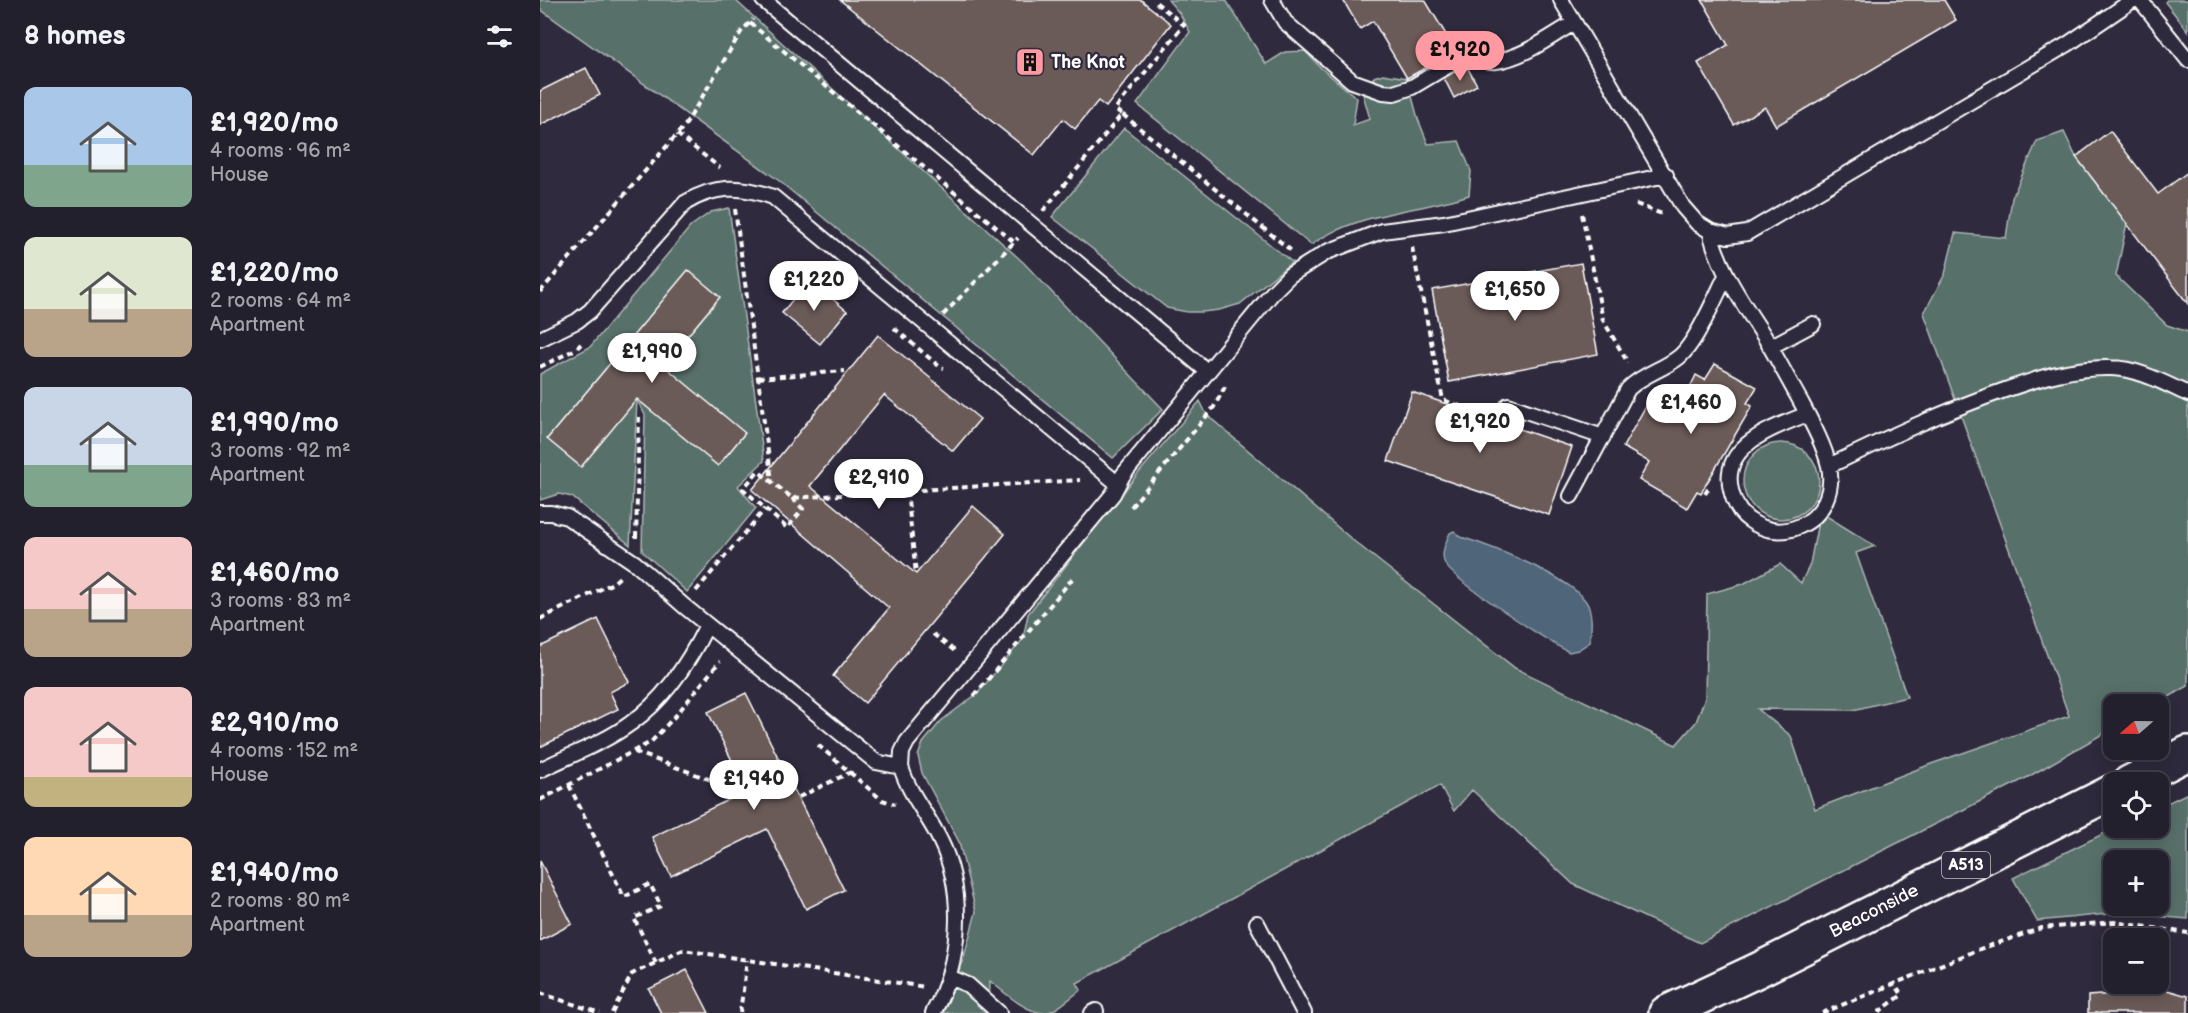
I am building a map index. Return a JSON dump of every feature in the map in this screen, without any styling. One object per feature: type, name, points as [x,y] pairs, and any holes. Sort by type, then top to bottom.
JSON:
[{"type":"highway","points":[[2151,772],[2188,753]]},
{"type":"highway","name":"Beaconside","points":[[1666,1013],[1819,940],[2103,797]]},
{"type":"lane","points":[[1272,0],[1285,22],[1352,81],[1376,90],[1394,93],[1412,87],[1469,53],[1482,60],[1495,61],[1508,58],[1574,23]]},
{"type":"lane","points":[[1561,0],[1683,207],[1697,223],[1710,231],[1728,236],[1747,233],[2068,44],[2133,0]]},
{"type":"lane","points":[[2140,0],[2188,60]]},
{"type":"lane","points":[[765,2],[1208,372]]},
{"type":"lane","points":[[933,1013],[949,977],[956,928],[957,901],[952,875],[941,842],[912,794],[901,767],[902,752],[907,742],[1113,494],[1118,484],[1274,291],[1304,266],[1327,252],[1383,231],[1444,223],[1666,175]]},
{"type":"lane","points":[[540,339],[577,321],[590,311],[685,203],[708,192],[735,188],[754,190],[773,197],[1118,484]]},
{"type":"lane","points":[[1710,231],[1714,248],[1726,276],[1770,347],[1807,414],[1829,466],[1828,496],[1820,512],[1808,523],[1792,530],[1776,531],[1759,527],[1745,518],[1735,504],[1730,488],[1730,471],[1736,456],[1747,442],[1807,414]]},
{"type":"lane","points":[[1571,496],[1628,389],[1641,377],[1680,356],[1690,343],[1726,276]]},
{"type":"lane","points":[[1770,347],[1813,324]]},
{"type":"lane","points":[[1829,466],[1925,420],[2048,375],[2083,369],[2113,368],[2147,375],[2188,394]]},
{"type":"lane","points":[[1508,405],[1602,437]]},
{"type":"lane","points":[[540,513],[567,517],[635,563],[707,625],[876,762],[901,767]]},
{"type":"lane","points":[[540,770],[616,733],[645,713],[673,679],[699,642],[707,625]]},
{"type":"lane","points":[[1257,923],[1304,1013]]},
{"type":"lane","points":[[949,977],[968,985],[999,1013]]},
{"type":"path","points":[[1153,0],[1184,25],[1115,109],[1295,254],[1304,266]]},
{"type":"path","points":[[540,292],[686,124],[741,32],[765,2]]},
{"type":"path","points":[[750,23],[1014,243]]},
{"type":"path","points":[[930,328],[1032,223],[1122,114]]},
{"type":"path","points":[[677,134],[722,170]]},
{"type":"path","points":[[734,202],[772,482]]},
{"type":"path","points":[[1632,203],[1644,205],[1667,217]]},
{"type":"path","points":[[1571,214],[1591,210]]},
{"type":"path","points":[[1582,212],[1604,320],[1623,357],[1641,377]]},
{"type":"path","points":[[1422,242],[1410,244],[1443,400],[1503,421],[1508,405]]},
{"type":"path","points":[[887,322],[940,367],[951,370]]},
{"type":"path","points":[[540,367],[576,349],[582,342]]},
{"type":"path","points":[[758,378],[845,371]]},
{"type":"path","points":[[1126,514],[1214,407],[1230,377]]},
{"type":"path","points":[[540,619],[613,583],[635,563],[639,417]]},
{"type":"path","points":[[758,471],[792,498],[803,509],[787,528],[743,489],[758,471]]},
{"type":"path","points":[[1705,494],[1715,476]]},
{"type":"path","points":[[792,498],[1090,479]]},
{"type":"path","points":[[907,491],[916,574]]},
{"type":"path","points":[[684,606],[765,509]]},
{"type":"path","points":[[971,698],[978,693],[1075,576]]},
{"type":"path","points":[[933,634],[961,656]]},
{"type":"path","points":[[540,800],[635,752],[664,730],[726,655]]},
{"type":"path","points":[[816,743],[882,800],[903,806]]},
{"type":"path","points":[[799,797],[850,772],[858,748]]},
{"type":"path","points":[[635,752],[741,790]]},
{"type":"path","points":[[569,785],[624,897],[650,884],[661,906],[634,918],[656,963]]},
{"type":"path","points":[[1822,1013],[1894,982],[2042,928],[2114,922],[2188,933]]},
{"type":"path","points":[[612,1013],[632,974],[683,950],[929,988],[925,996]]},
{"type":"path","points":[[740,1013],[747,960]]},
{"type":"path","points":[[1880,1013],[1902,995],[1894,982]]},
{"type":"path","points":[[540,993],[600,1013]]},
{"type":"green space","points":[[540,0],[735,0],[1024,263],[1163,409],[1113,458],[778,180],[540,9]]},
{"type":"green space","points":[[1168,0],[1226,0],[1266,64],[1285,52],[1305,51],[1321,68],[1357,98],[1353,125],[1370,119],[1363,94],[1374,77],[1383,74],[1407,78],[1418,119],[1428,144],[1459,141],[1471,171],[1469,195],[1367,219],[1329,234],[1311,245],[1137,104],[1190,32],[1180,14]]},
{"type":"green space","points":[[2167,0],[2188,0],[2188,31],[2165,2]]},
{"type":"green space","points":[[1124,128],[1292,262],[1240,304],[1219,310],[1187,312],[1167,308],[1052,217]]},
{"type":"green space","points":[[2064,132],[2076,157],[2127,223],[2116,276],[2167,325],[2188,332],[2188,686],[2169,697],[2169,694],[2103,694],[2103,734],[2028,777],[1700,943],[1573,884],[1472,790],[1454,811],[1440,785],[1077,983],[1081,990],[1050,1012],[1030,1010],[990,981],[989,1013],[943,1013],[964,957],[976,912],[959,842],[922,773],[918,756],[923,743],[941,721],[978,693],[1023,639],[1028,614],[1136,476],[1200,401],[1207,415],[1355,542],[1515,668],[1676,745],[1696,722],[1705,698],[1707,594],[1743,584],[1780,564],[1801,583],[1810,564],[1820,512],[1875,546],[1856,553],[1907,697],[1853,710],[1758,709],[1791,736],[1815,809],[1931,764],[2069,716],[1924,313],[1945,274],[1955,233],[2006,238],[2012,198],[2037,141]]},
{"type":"green space","points":[[729,208],[764,461],[738,486],[756,508],[687,592],[642,551],[645,415],[637,400],[630,545],[572,497],[559,494],[540,500],[540,374],[590,347],[691,226],[711,212]]},
{"type":"green space","points":[[1781,443],[1796,446],[1808,454],[1816,466],[1819,481],[1816,496],[1808,508],[1796,516],[1781,519],[1766,516],[1754,508],[1746,496],[1743,481],[1746,466],[1754,454],[1766,446]]},
{"type":"green space","points":[[2188,793],[2188,919],[2153,916],[2169,916],[2169,850],[2103,850],[2103,914],[2037,921],[2013,878],[2103,834],[2103,838],[2169,838],[2169,802]]},
{"type":"water","points":[[1454,531],[1461,537],[1530,564],[1567,584],[1588,605],[1591,614],[1590,642],[1578,650],[1569,652],[1523,624],[1465,583],[1452,572],[1444,560],[1445,544],[1450,533]]},
{"type":"building","name":"The Knot","points":[[840,0],[1141,0],[1171,24],[1106,107],[1098,101],[1075,129],[1063,119],[1034,155]]},
{"type":"building","points":[[1343,0],[1425,0],[1456,51],[1407,78],[1373,21],[1360,29]]},
{"type":"building","points":[[1702,0],[1944,0],[1956,20],[1776,126],[1765,107],[1734,125],[1698,63],[1728,45]]},
{"type":"building","points":[[1466,65],[1477,85],[1454,98],[1444,78]]},
{"type":"building","points":[[586,68],[600,95],[540,125],[540,91]]},
{"type":"building","points":[[2110,131],[2158,194],[2188,172],[2188,304],[2076,157]]},
{"type":"building","points":[[1581,263],[1598,354],[1449,382],[1432,290]]},
{"type":"building","points":[[688,270],[720,297],[663,365],[745,433],[718,466],[637,399],[581,467],[547,439]]},
{"type":"building","points":[[809,279],[847,311],[820,344],[782,313]]},
{"type":"building","points":[[878,335],[980,419],[953,451],[884,395],[810,486],[916,574],[973,506],[1005,534],[865,703],[833,676],[889,608],[752,490]]},
{"type":"building","points":[[1715,364],[1757,387],[1747,403],[1752,406],[1701,493],[1697,491],[1687,508],[1639,480],[1649,462],[1623,447],[1648,402],[1676,417],[1696,375],[1705,380]]},
{"type":"building","points":[[1412,392],[1572,447],[1549,515],[1388,461]]},
{"type":"building","points":[[598,619],[629,682],[610,692],[618,709],[540,747],[540,647]]},
{"type":"building","points":[[746,693],[844,890],[806,909],[767,829],[671,876],[652,837],[747,791],[708,712]]},
{"type":"building","points":[[540,861],[572,924],[540,941]]},
{"type":"building","points":[[687,970],[709,1013],[661,1013],[649,989]]},
{"type":"building","points":[[2169,991],[2188,996],[2188,1013],[2088,1013],[2088,996],[2169,994]]},
{"type":"place","name":"The Knot","points":[[1030,62]]}]
